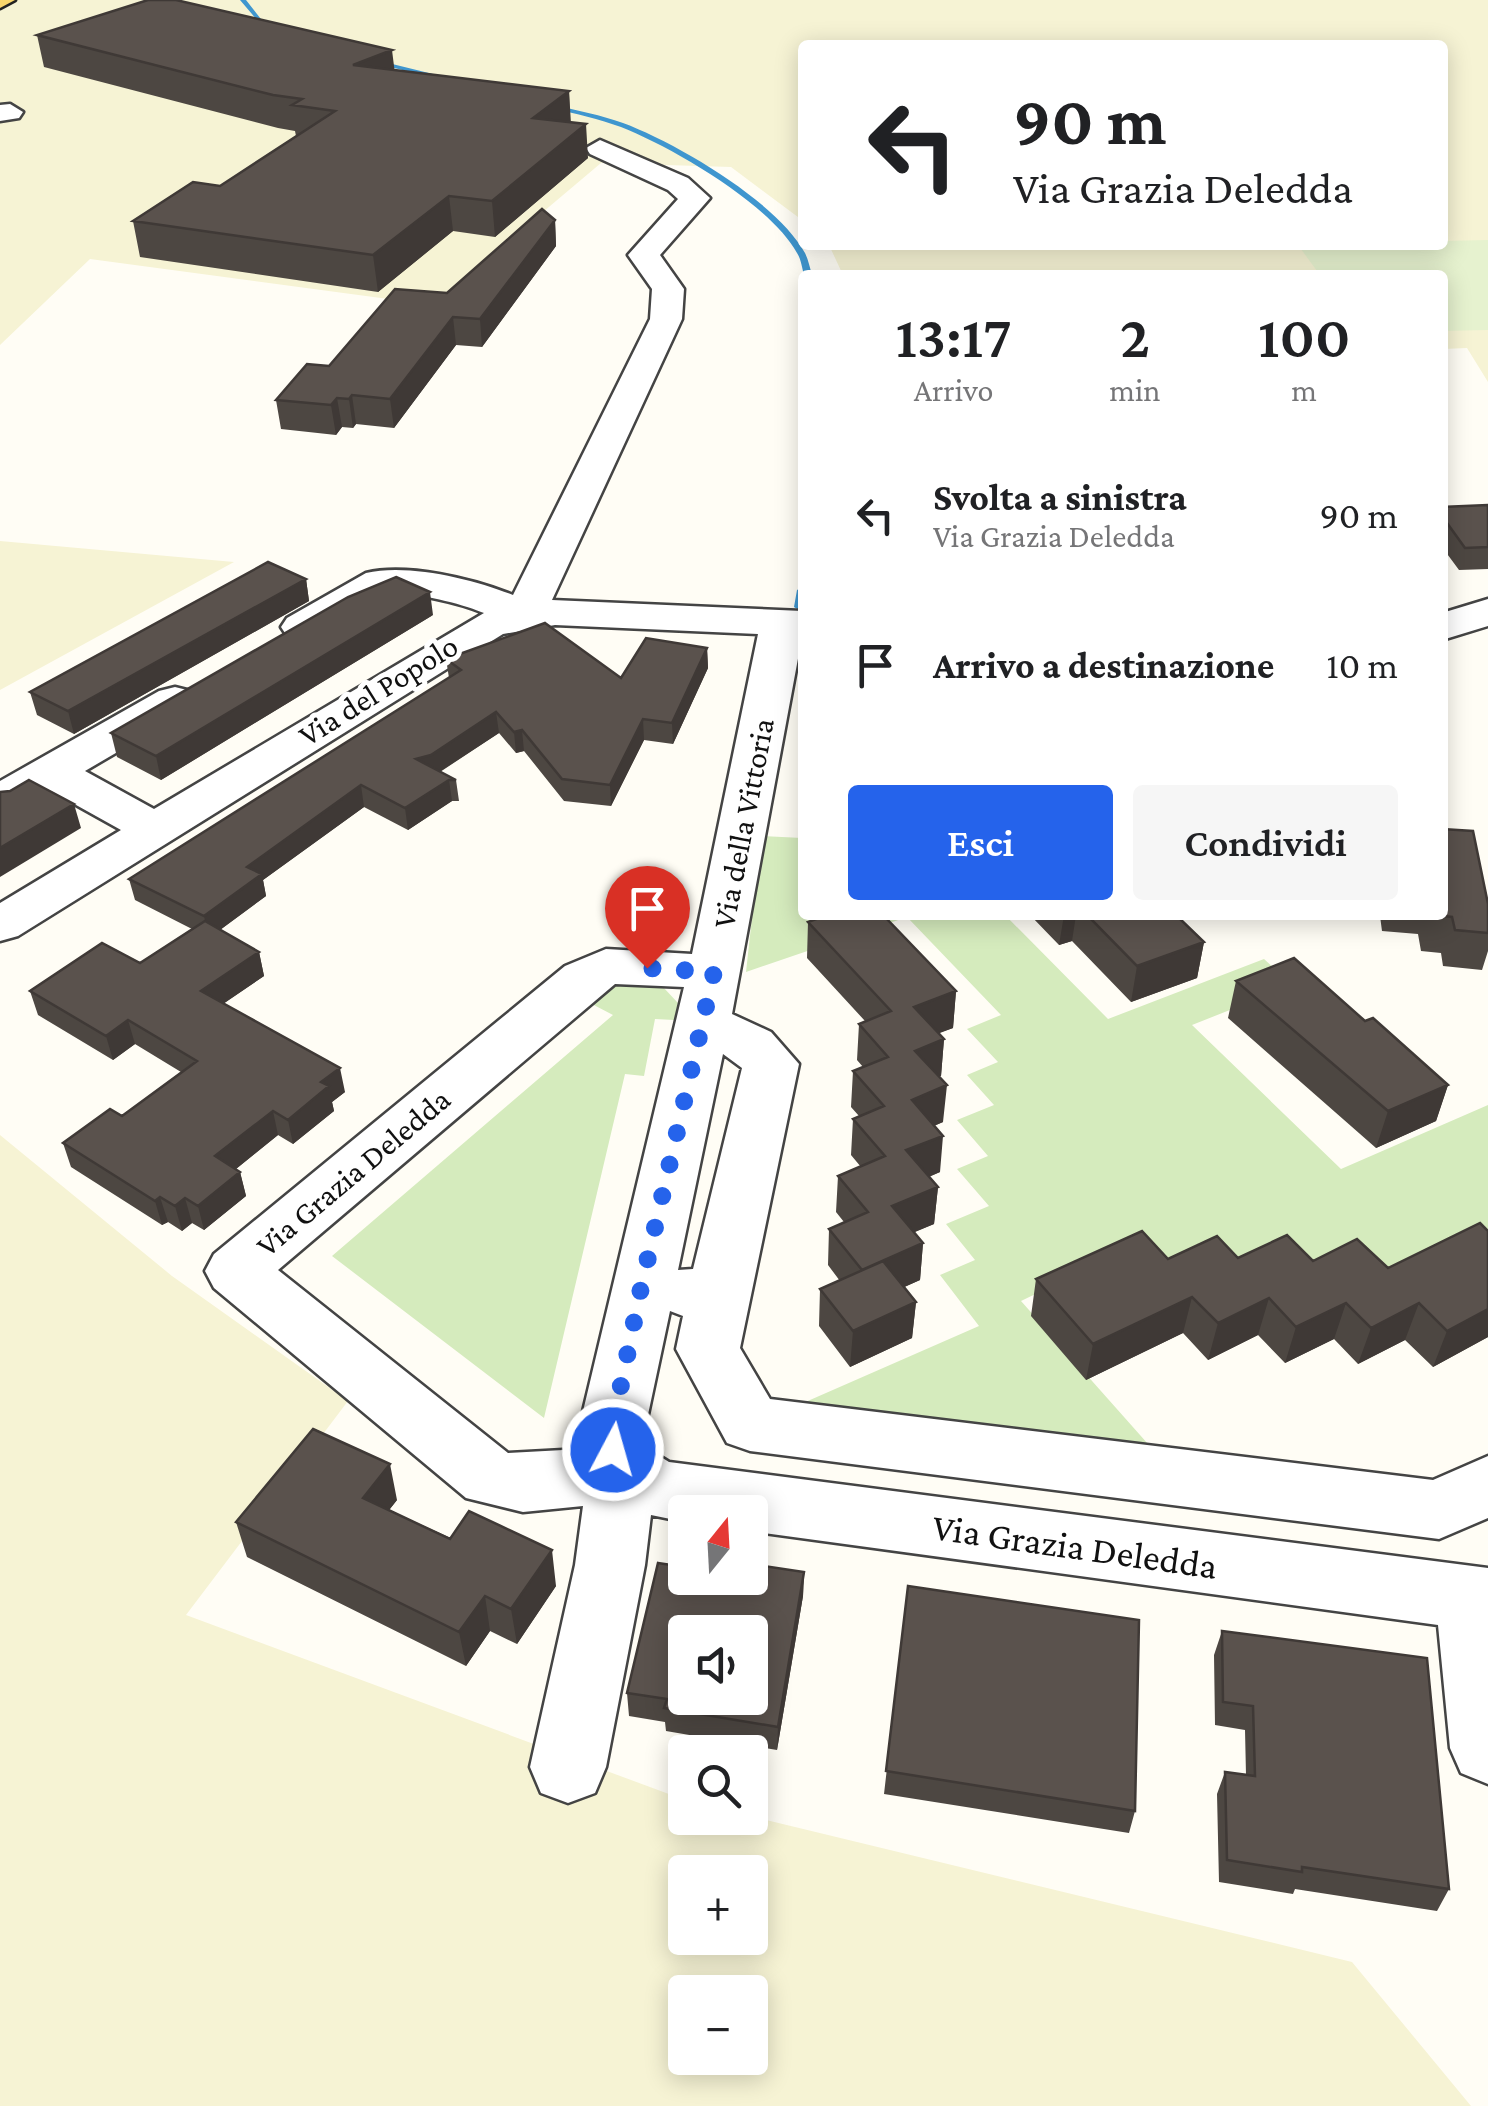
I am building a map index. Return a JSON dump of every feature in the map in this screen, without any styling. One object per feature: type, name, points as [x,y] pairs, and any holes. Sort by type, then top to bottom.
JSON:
[{"type":"street","points":[[259,652],[380,582],[484,595],[516,617],[666,319],[670,290],[666,276],[644,254],[695,198],[678,184],[600,148]]},
{"type":"street","name":"Via del Popolo","points":[[0,925],[476,630],[516,617],[555,612],[792,624]]},
{"type":"street","points":[[1448,624],[1488,612]]},
{"type":"street","name":"Via della Vittoria","points":[[568,1767],[610,1566],[642,1480],[613,1450],[613,1424],[792,624]]},
{"type":"street","points":[[0,800],[208,682]]},
{"type":"street","points":[[52,772],[155,828]]},
{"type":"street","name":"Via Grazia Deledda","points":[[708,997],[606,966],[584,978],[236,1271],[490,1478],[524,1484],[588,1478],[642,1480],[1480,1600]]},
{"type":"street","points":[[708,997],[771,1064],[708,1348],[750,1424],[1439,1510],[1488,1484]]},
{"type":"street","points":[[641,1288],[718,1296]]},
{"type":"street","points":[[1480,1600],[1488,1748]]},
{"type":"shaded area","points":[[0,0],[1488,0],[1488,382],[1467,348],[1448,349],[1448,270],[841,270],[831,250],[1448,250],[1448,40],[798,40],[798,217],[731,167],[601,163],[433,305],[90,259],[0,345]]},
{"type":"shaded area","points":[[0,541],[234,562],[0,690]]},
{"type":"shaded area","points":[[0,1135],[172,1276],[348,1401],[186,1615],[668,1794],[668,1835],[768,1835],[768,1820],[1352,1962],[1471,2106],[0,2106]]},
{"type":"green space","points":[[1488,240],[1488,330],[1448,331],[1448,270],[1316,270],[1302,250],[1448,250],[1448,241]]},
{"type":"green space","points":[[761,836],[798,838],[798,920],[898,920],[746,972]]},
{"type":"green space","points":[[910,920],[1010,920],[1108,1019],[1264,959],[1293,985],[1192,1025],[1341,1169],[1488,1105],[1488,1271],[1374,1302],[1158,1270],[1135,1246],[1021,1301],[1156,1453],[794,1407],[979,1326],[940,1275],[975,1260],[946,1224],[989,1206],[957,1169],[988,1156],[957,1120],[994,1105],[967,1075],[998,1062],[967,1029],[1001,1015]]},
{"type":"green space","points":[[619,982],[663,987],[678,1003],[674,1020],[655,1019],[644,1076],[625,1074],[544,1418],[332,1256],[613,1015],[590,1003]]},
{"type":"building","points":[[148,0],[176,0],[392,50],[353,65],[569,91],[533,118],[586,124],[492,201],[449,196],[373,255],[133,221],[193,182],[220,186],[335,111],[292,105],[302,99],[37,35]]},
{"type":"building","points":[[542,209],[555,220],[480,319],[453,317],[390,399],[352,395],[349,399],[337,398],[331,405],[276,400],[307,364],[329,366],[395,289],[447,293]]},
{"type":"building","points":[[1488,505],[1488,547],[1465,548],[1448,524],[1448,507]]},
{"type":"building","points":[[268,562],[306,579],[68,711],[30,692]]},
{"type":"building","points":[[396,577],[430,592],[156,756],[111,733],[348,597]]},
{"type":"building","points":[[545,623],[621,678],[646,638],[707,648],[672,723],[643,719],[610,785],[562,779],[522,730],[514,732],[496,712],[431,755],[416,759],[456,780],[449,780],[405,808],[361,785],[247,867],[262,874],[204,916],[129,879],[461,670],[446,659]]},
{"type":"building","points":[[29,780],[74,804],[0,848],[0,792]]},
{"type":"building","points":[[1448,829],[1473,831],[1488,904],[1488,933],[1455,930],[1452,917],[1448,917]]},
{"type":"building","points":[[888,920],[956,991],[914,1007],[944,1039],[915,1051],[947,1085],[912,1100],[943,1136],[906,1150],[938,1187],[892,1206],[923,1243],[862,1270],[829,1229],[868,1212],[838,1176],[885,1156],[853,1119],[884,1106],[853,1071],[888,1057],[859,1024],[891,1011],[808,922]]},
{"type":"building","points":[[1092,920],[1181,920],[1204,942],[1137,966]]},
{"type":"building","points":[[205,921],[259,952],[201,991],[340,1068],[321,1082],[329,1086],[288,1120],[273,1111],[215,1156],[240,1172],[198,1206],[185,1198],[175,1206],[160,1197],[155,1201],[63,1143],[110,1109],[122,1116],[197,1061],[128,1020],[106,1036],[30,991],[102,943],[140,963]]},
{"type":"building","points":[[1294,958],[1365,1021],[1373,1018],[1448,1085],[1388,1111],[1236,981]]},
{"type":"building","points":[[1480,1223],[1488,1231],[1488,1309],[1447,1331],[1419,1303],[1371,1328],[1346,1303],[1296,1327],[1269,1298],[1218,1323],[1192,1297],[1093,1344],[1036,1279],[1142,1231],[1168,1259],[1217,1236],[1238,1258],[1287,1235],[1313,1261],[1357,1239],[1388,1268]]},
{"type":"building","points":[[883,1261],[916,1302],[853,1331],[820,1289]]},
{"type":"building","points":[[313,1429],[390,1464],[363,1498],[450,1539],[469,1511],[552,1550],[511,1609],[485,1596],[459,1632],[236,1522]]},
{"type":"building","points":[[658,1563],[668,1564],[668,1595],[768,1595],[768,1567],[804,1572],[778,1727],[706,1715],[768,1715],[768,1615],[668,1615],[668,1709],[664,1708],[667,1699],[627,1693]]},
{"type":"building","points":[[908,1586],[1139,1620],[1135,1811],[886,1771]]},
{"type":"building","points":[[1222,1631],[1427,1658],[1449,1889],[1227,1860],[1225,1772],[1255,1776],[1253,1706],[1223,1702]]},
{"type":"waterway","points":[[243,0],[270,32]]},
{"type":"waterway","points":[[380,63],[439,77]]},
{"type":"waterway","points":[[555,107],[629,128],[676,151],[764,211],[798,249]]},
{"type":"waterway","points":[[799,250],[806,270]]},
{"type":"route","points":[[613,1450],[613,1424],[641,1288],[714,972],[647,968]]}]
